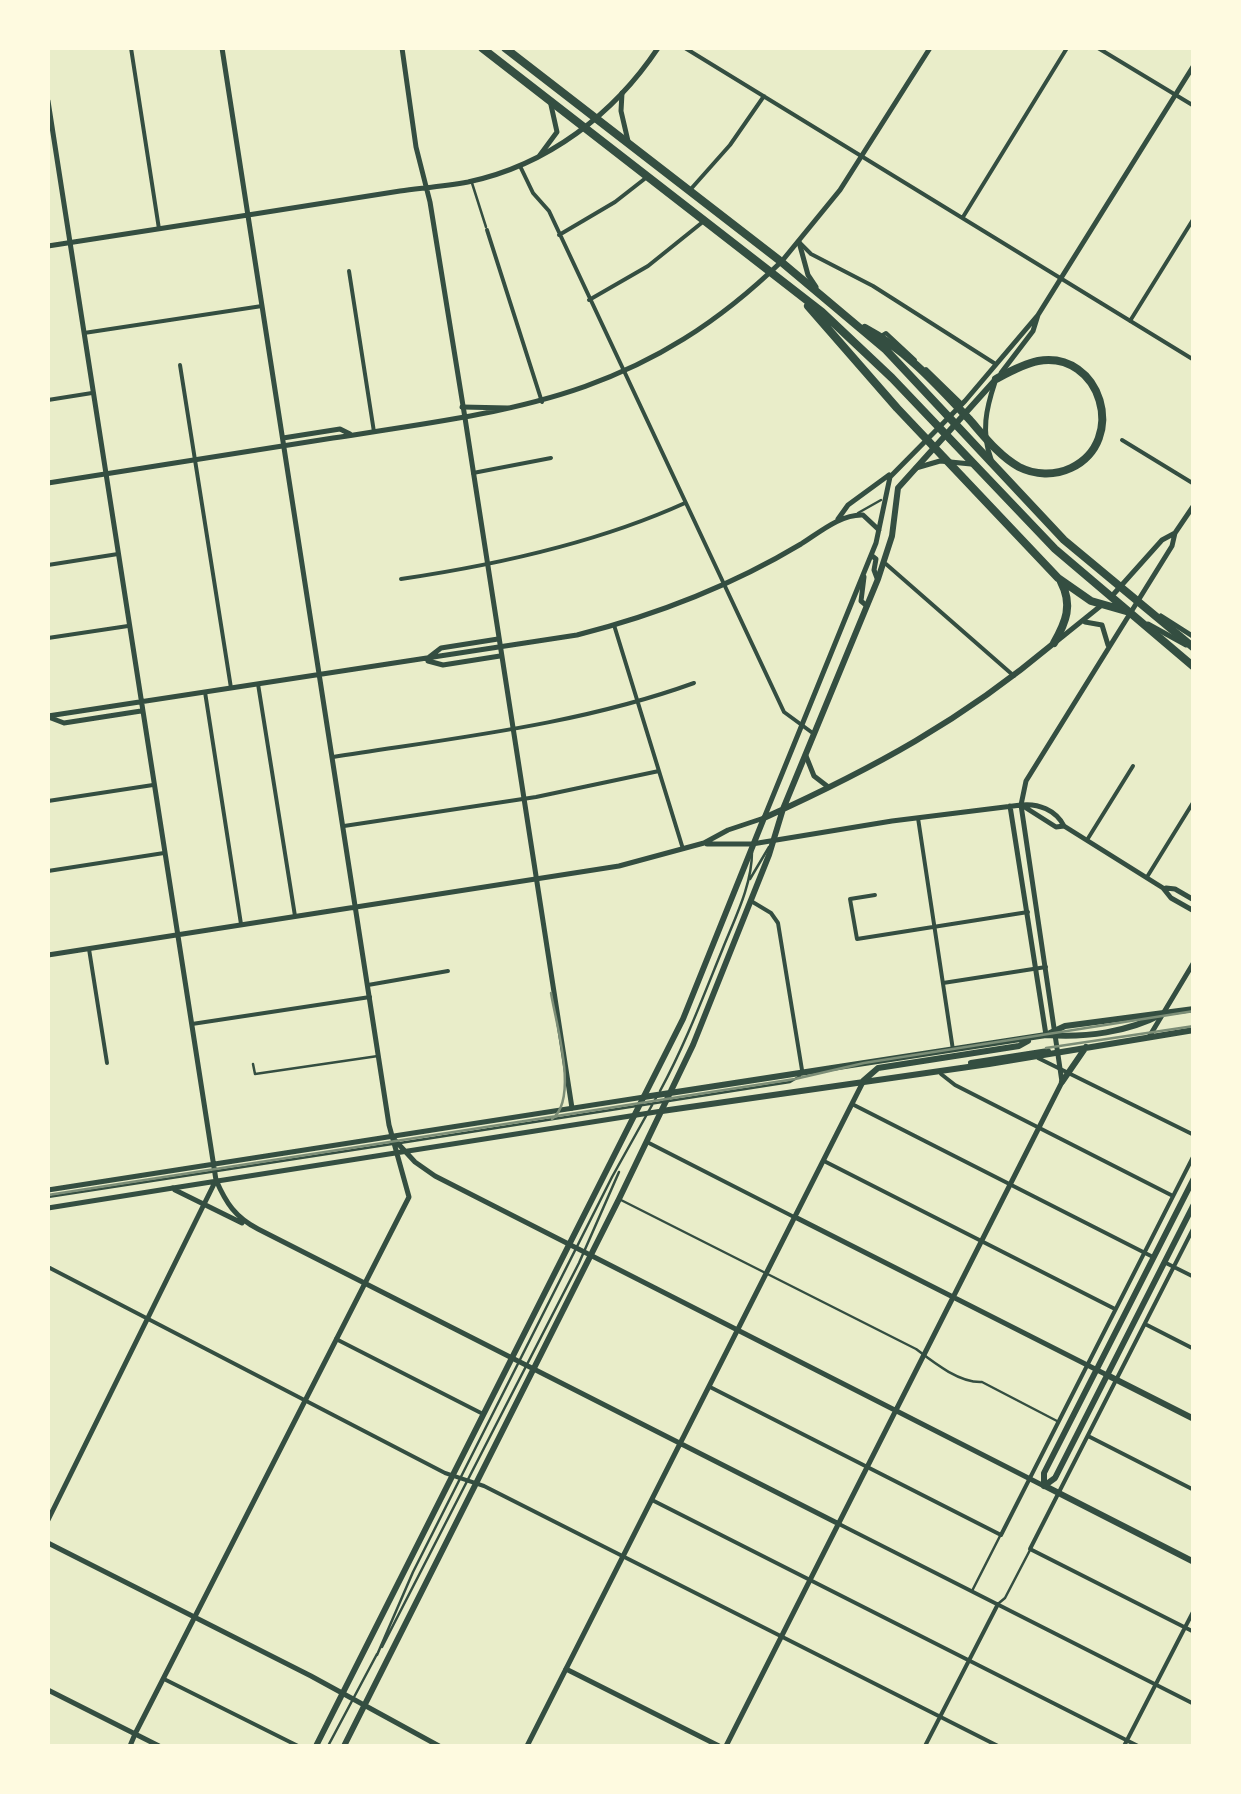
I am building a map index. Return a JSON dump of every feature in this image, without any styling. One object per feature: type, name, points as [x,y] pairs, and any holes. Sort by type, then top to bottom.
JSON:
[{"type":"highway","points":[[483,48],[785,281],[884,370],[1056,549],[1194,667]]},
{"type":"highway","points":[[506,48],[848,318],[920,385],[1064,540],[1194,648]]},
{"type":"highway","points":[[785,281],[897,408],[1058,578],[1075,592],[1102,605],[1130,612]]},
{"type":"highway","points":[[848,318],[871,330],[910,361],[994,447],[1019,466],[1044,474],[1070,469],[1091,454],[1104,419],[1100,398],[1090,380],[1071,366],[1038,361],[996,380]]},
{"type":"highway","points":[[1054,643],[1065,622],[1068,602],[1058,578]]},
{"type":"main road","points":[[130,1746],[409,1197],[398,1147],[391,1135],[222,48]]},
{"type":"main road","points":[[402,48],[573,1112]]},
{"type":"main road","points":[[483,48],[772,271],[858,346],[1053,548],[1130,612],[1194,648]]},
{"type":"main road","points":[[506,48],[782,261],[876,341],[1050,525],[1138,600],[1194,637]]},
{"type":"main road","points":[[48,246],[472,181],[520,165],[586,127],[622,94],[658,48]]},
{"type":"main road","points":[[48,483],[284,442],[374,432],[516,408],[623,372],[698,331],[782,261],[830,206],[930,48]]},
{"type":"main road","points":[[344,1746],[530,1366],[635,1115],[683,1019],[871,555],[890,477],[962,404],[1038,315],[1194,65]]},
{"type":"main road","points":[[622,94],[621,110],[629,144]]},
{"type":"main road","points":[[540,155],[557,132],[548,97]]},
{"type":"main road","points":[[48,101],[216,1180],[233,1212],[258,1230]]},
{"type":"main road","points":[[799,242],[808,276],[820,294]]},
{"type":"main road","points":[[316,1746],[457,1477],[485,1415],[580,1251],[619,1199],[669,1097],[878,579],[892,536],[898,488],[996,380],[1032,331],[1038,315]]},
{"type":"main road","points":[[992,462],[984,427],[996,380]]},
{"type":"main road","points":[[462,407],[516,408]]},
{"type":"main road","points":[[913,468],[940,461],[971,464]]},
{"type":"main road","points":[[836,521],[848,506],[900,467]]},
{"type":"main road","points":[[1065,1070],[1021,805],[1026,780],[1194,505]]},
{"type":"main road","points":[[48,716],[500,652],[555,640],[614,625],[724,585],[836,521],[857,514],[870,518],[879,530]]},
{"type":"main road","points":[[48,954],[619,866],[704,843],[830,788],[916,743],[1014,676],[1082,622],[1162,540],[1176,532]]},
{"type":"main road","points":[[871,555],[876,559],[874,570],[878,579]]},
{"type":"main road","points":[[863,574],[865,588],[861,601],[867,606]]},
{"type":"main road","points":[[1082,622],[1102,625],[1109,646]]},
{"type":"main road","points":[[426,660],[441,648],[498,639]]},
{"type":"main road","points":[[48,716],[64,723],[141,711]]},
{"type":"main road","points":[[806,754],[814,776],[830,788]]},
{"type":"main road","points":[[704,843],[752,844],[1035,803],[1194,912]]},
{"type":"main road","points":[[1010,806],[1046,1035]]},
{"type":"main road","points":[[1163,888],[1175,889],[1194,900]]},
{"type":"main road","points":[[1148,1037],[1194,962]]},
{"type":"main road","points":[[48,1194],[391,1135],[573,1112],[1046,1035],[1065,1026],[1194,1009]]},
{"type":"main road","points":[[48,1208],[398,1147],[1034,1057],[1194,1030]]},
{"type":"main road","points":[[527,1746],[863,1082],[878,1068],[1019,1046],[1036,1036]]},
{"type":"main road","points":[[566,1669],[723,1746],[954,1298],[1065,1070],[1086,1047]]},
{"type":"main road","points":[[952,1068],[1034,1050],[1059,1051]]},
{"type":"main road","points":[[398,1147],[434,1176],[1194,1562]]},
{"type":"main road","points":[[1044,1486],[1044,1473],[1194,1178]]},
{"type":"main road","points":[[48,1520],[216,1180]]},
{"type":"main road","points":[[172,1188],[839,1524]]},
{"type":"main road","points":[[1044,1486],[1055,1478],[1194,1204]]},
{"type":"main road","points":[[796,1217],[1194,1419]]},
{"type":"main road","points":[[48,1543],[439,1746]]},
{"type":"main road","points":[[48,1690],[158,1746]]},
{"type":"street","points":[[131,48],[159,229]]},
{"type":"street","points":[[685,48],[1193,358]]},
{"type":"street","points":[[962,217],[1067,48]]},
{"type":"street","points":[[1098,48],[1194,106]]},
{"type":"street","points":[[690,190],[730,145],[764,96]]},
{"type":"street","points":[[520,165],[533,193],[549,211],[784,712],[814,734]]},
{"type":"street","points":[[560,235],[615,202],[648,175]]},
{"type":"street","points":[[472,181],[542,402]]},
{"type":"street","points":[[1130,321],[1194,218]]},
{"type":"street","points":[[589,300],[648,266],[706,220]]},
{"type":"street","points":[[799,242],[812,254],[873,286],[997,365]]},
{"type":"street","points":[[349,272],[374,432]]},
{"type":"street","points":[[84,333],[262,306]]},
{"type":"street","points":[[876,341],[886,332],[962,404]]},
{"type":"street","points":[[180,365],[231,688]]},
{"type":"street","points":[[48,400],[94,393]]},
{"type":"street","points":[[1122,440],[1194,484]]},
{"type":"street","points":[[472,473],[551,458]]},
{"type":"street","points":[[857,514],[898,488]]},
{"type":"street","points":[[401,579],[486,563],[614,531],[685,503]]},
{"type":"street","points":[[48,565],[118,554]]},
{"type":"street","points":[[884,563],[1014,676]]},
{"type":"street","points":[[614,625],[682,849]]},
{"type":"street","points":[[48,638],[128,626]]},
{"type":"street","points":[[333,757],[512,729],[638,702],[694,683]]},
{"type":"street","points":[[258,684],[295,916]]},
{"type":"street","points":[[205,692],[241,924]]},
{"type":"street","points":[[1087,840],[1134,766]]},
{"type":"street","points":[[344,826],[523,798],[659,771]]},
{"type":"street","points":[[48,801],[153,785]]},
{"type":"street","points":[[1147,878],[1194,801]]},
{"type":"street","points":[[918,818],[953,1050]]},
{"type":"street","points":[[580,1251],[686,1040],[747,884],[774,840]]},
{"type":"street","points":[[747,884],[752,844]]},
{"type":"street","points":[[48,871],[164,853]]},
{"type":"street","points":[[875,895],[850,899],[857,939],[1028,912]]},
{"type":"street","points":[[751,901],[771,912],[778,923],[802,1074]]},
{"type":"street","points":[[88,948],[107,1063]]},
{"type":"street","points":[[943,983],[1046,967]]},
{"type":"street","points":[[368,984],[448,972]]},
{"type":"street","points":[[192,1024],[370,996]]},
{"type":"street","points":[[254,1064],[255,1074],[379,1056]]},
{"type":"street","points":[[1034,1057],[1194,1135]]},
{"type":"street","points":[[938,1070],[954,1085],[1173,1196]]},
{"type":"street","points":[[852,1104],[1154,1257]]},
{"type":"street","points":[[214,1168],[398,1147],[573,1112]]},
{"type":"street","points":[[647,1142],[796,1217]]},
{"type":"street","points":[[972,1591],[1194,1155]]},
{"type":"street","points":[[824,1162],[1116,1309]]},
{"type":"street","points":[[580,1251],[620,1165]]},
{"type":"street","points":[[619,1199],[972,1382],[982,1382],[1058,1422]]},
{"type":"street","points":[[925,1746],[1194,1228]]},
{"type":"street","points":[[1164,1262],[1194,1277]]},
{"type":"street","points":[[48,1266],[304,1401],[624,1556],[998,1746]]},
{"type":"street","points":[[1145,1324],[1194,1349]]},
{"type":"street","points":[[336,1338],[485,1415]]},
{"type":"street","points":[[377,1655],[457,1477],[517,1360]]},
{"type":"street","points":[[710,1387],[1001,1535]]},
{"type":"street","points":[[1088,1436],[1194,1490]]},
{"type":"street","points":[[328,1746],[472,1482]]},
{"type":"street","points":[[652,1500],[1126,1744],[1138,1746]]},
{"type":"street","points":[[839,1524],[1194,1704]]},
{"type":"street","points":[[1030,1550],[1194,1632]]},
{"type":"street","points":[[1126,1744],[1194,1610]]},
{"type":"street","points":[[164,1678],[298,1746]]},
{"type":"tram line","points":[[551,993],[565,1079],[560,1109],[552,1119]]},
{"type":"tram line","points":[[48,1195],[795,1079],[864,1063],[1194,1011]]},
{"type":"tram line","points":[[1046,1048],[1194,1026]]}]
